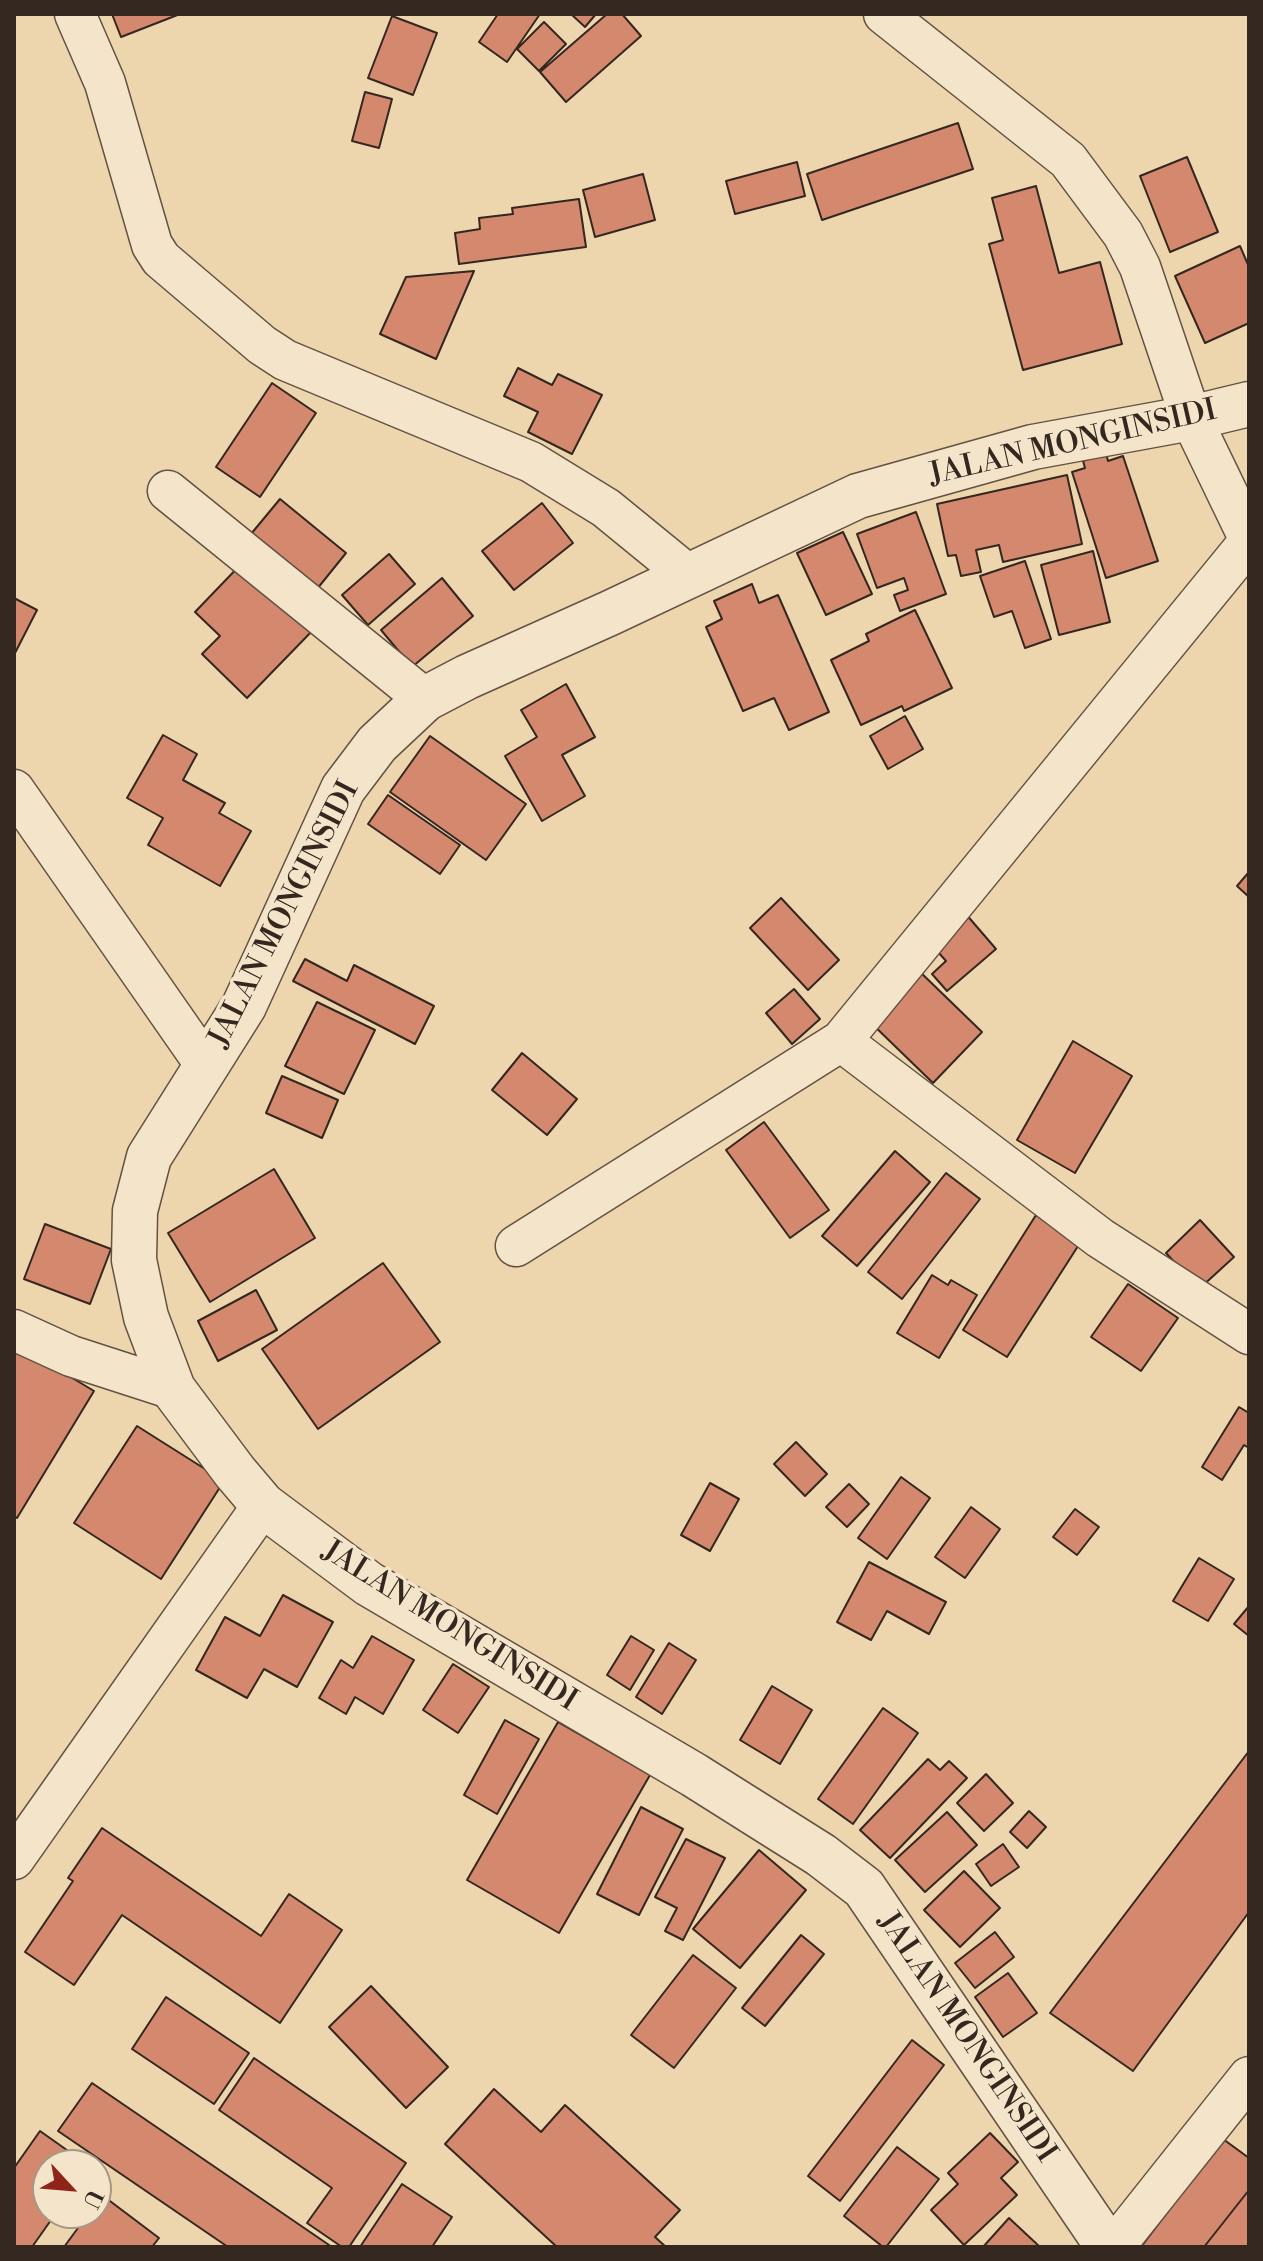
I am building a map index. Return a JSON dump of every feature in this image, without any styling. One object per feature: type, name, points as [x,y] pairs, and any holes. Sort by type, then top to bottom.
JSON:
[{"type":"street","points":[[75,14],[105,83],[152,245],[168,266],[262,345],[285,360],[531,462],[606,508],[688,575]]},
{"type":"street","points":[[516,1246],[841,1041],[1249,540],[1191,418],[1140,267],[1123,234],[1068,160],[884,14]]},
{"type":"street","name":"JALAN MONGINSIDI","points":[[1111,2247],[864,1888],[821,1855],[694,1775],[369,1584],[263,1505],[173,1389],[146,1317],[134,1260],[135,1211],[149,1157],[244,1006],[343,789],[377,744],[425,699],[858,496],[1033,447],[1191,418],[1249,404]]},
{"type":"street","points":[[168,491],[425,699]]},
{"type":"street","points":[[14,790],[207,1067]]},
{"type":"street","points":[[841,1041],[1100,1238],[1249,1334]]},
{"type":"street","points":[[14,1330],[71,1356],[173,1389]]},
{"type":"street","points":[[14,1859],[263,1505]]},
{"type":"street","points":[[1111,2247],[1249,2077]]},
{"type":"building","points":[[112,14],[180,14],[121,37]]},
{"type":"building","points":[[498,14],[540,14],[507,62],[479,42]]},
{"type":"building","points":[[571,14],[596,14],[585,27]]},
{"type":"building","points":[[607,14],[622,14],[641,36],[566,102],[540,72]]},
{"type":"building","points":[[392,16],[437,33],[413,95],[368,78]]},
{"type":"building","points":[[544,22],[566,44],[539,71],[517,49]]},
{"type":"building","points":[[365,92],[392,99],[379,148],[352,141]]},
{"type":"building","points":[[958,123],[973,169],[822,220],[807,174]]},
{"type":"building","points":[[1187,157],[1218,232],[1170,252],[1140,176]]},
{"type":"building","points":[[797,162],[805,196],[735,214],[726,181]]},
{"type":"building","points":[[643,174],[655,220],[595,237],[583,190]]},
{"type":"building","points":[[1036,186],[1059,273],[1100,262],[1122,344],[1023,370],[989,244],[1003,240],[992,198]]},
{"type":"building","points":[[579,199],[586,247],[459,264],[455,233],[480,229],[479,218],[513,214],[512,208]]},
{"type":"building","points":[[1240,246],[1249,267],[1249,323],[1205,343],[1175,276]]},
{"type":"building","points":[[474,271],[436,359],[380,334],[406,277]]},
{"type":"building","points":[[518,368],[552,385],[558,374],[602,395],[572,454],[528,432],[538,412],[504,396]]},
{"type":"building","points":[[272,383],[316,413],[260,497],[216,467]]},
{"type":"building","points":[[1106,453],[1108,461],[1123,456],[1158,561],[1106,578],[1072,472],[1085,468],[1083,461]]},
{"type":"building","points":[[1067,475],[1082,544],[1003,562],[999,545],[976,550],[981,572],[961,576],[956,555],[948,556],[937,504]]},
{"type":"building","points":[[280,499],[346,553],[317,589],[251,534]]},
{"type":"building","points":[[542,503],[573,543],[514,590],[482,551]]},
{"type":"building","points":[[916,512],[946,594],[900,611],[894,595],[908,590],[904,578],[877,588],[857,534]]},
{"type":"building","points":[[843,532],[872,594],[826,615],[797,553]]},
{"type":"building","points":[[1093,551],[1110,622],[1059,635],[1041,565]]},
{"type":"building","points":[[389,554],[415,584],[368,625],[342,595]]},
{"type":"building","points":[[244,561],[314,629],[247,698],[202,654],[220,636],[195,612]]},
{"type":"building","points":[[1025,561],[1051,639],[1025,648],[1012,611],[994,617],[980,576]]},
{"type":"building","points":[[442,578],[473,616],[412,667],[381,630]]},
{"type":"building","points":[[752,584],[759,603],[778,595],[829,712],[789,730],[774,698],[743,711],[706,627],[722,619],[714,601]]},
{"type":"building","points":[[14,598],[37,610],[14,655]]},
{"type":"building","points":[[915,610],[952,688],[904,711],[902,706],[861,725],[831,660],[869,641],[866,634]]},
{"type":"building","points":[[566,684],[595,737],[562,755],[585,796],[542,821],[505,756],[537,737],[521,710]]},
{"type":"building","points":[[905,716],[923,749],[888,769],[870,736]]},
{"type":"building","points":[[163,735],[197,754],[183,780],[225,803],[219,813],[251,831],[220,886],[148,845],[163,818],[127,798]]},
{"type":"building","points":[[430,736],[526,804],[486,860],[390,792]]},
{"type":"building","points":[[388,795],[460,845],[440,874],[368,824]]},
{"type":"building","points":[[1249,872],[1249,897],[1237,886]]},
{"type":"building","points":[[781,898],[839,960],[808,990],[750,928]]},
{"type":"building","points":[[965,913],[996,949],[947,991],[932,974],[946,961],[931,944]]},
{"type":"building","points":[[305,959],[347,981],[354,965],[434,1006],[415,1044],[293,981]]},
{"type":"building","points":[[916,968],[982,1032],[933,1083],[867,1019]]},
{"type":"building","points":[[794,989],[820,1019],[792,1044],[766,1013]]},
{"type":"building","points":[[317,1002],[375,1030],[344,1094],[285,1066]]},
{"type":"building","points":[[1073,1041],[1132,1076],[1075,1173],[1017,1140]]},
{"type":"building","points":[[522,1053],[577,1099],[547,1135],[492,1090]]},
{"type":"building","points":[[282,1076],[338,1100],[322,1138],[266,1113]]},
{"type":"building","points":[[764,1122],[829,1210],[790,1238],[726,1150]]},
{"type":"building","points":[[895,1151],[930,1182],[857,1266],[822,1236]]},
{"type":"building","points":[[274,1169],[315,1238],[210,1302],[168,1233]]},
{"type":"building","points":[[946,1173],[980,1199],[902,1299],[868,1272]]},
{"type":"building","points":[[1036,1215],[1080,1243],[1007,1357],[963,1330]]},
{"type":"building","points":[[1200,1220],[1234,1257],[1199,1289],[1166,1253]]},
{"type":"building","points":[[45,1224],[111,1249],[90,1304],[24,1279]]},
{"type":"building","points":[[383,1263],[440,1342],[318,1429],[262,1349]]},
{"type":"building","points":[[932,1275],[948,1285],[951,1280],[977,1295],[939,1358],[897,1333]]},
{"type":"building","points":[[1128,1284],[1178,1318],[1141,1371],[1091,1337]]},
{"type":"building","points":[[256,1290],[277,1330],[218,1361],[198,1321]]},
{"type":"building","points":[[14,1343],[94,1391],[17,1518],[14,1516]]},
{"type":"building","points":[[1239,1407],[1249,1413],[1249,1448],[1244,1445],[1222,1480],[1202,1467]]},
{"type":"building","points":[[137,1426],[224,1481],[161,1579],[74,1523]]},
{"type":"building","points":[[796,1442],[827,1474],[805,1496],[774,1464]]},
{"type":"building","points":[[901,1477],[930,1498],[887,1559],[858,1538]]},
{"type":"building","points":[[710,1483],[739,1499],[710,1551],[681,1535]]},
{"type":"building","points":[[849,1484],[869,1504],[847,1527],[826,1507]]},
{"type":"building","points":[[971,1507],[1000,1529],[965,1578],[935,1557]]},
{"type":"building","points":[[1075,1509],[1099,1527],[1077,1555],[1053,1537]]},
{"type":"building","points":[[1199,1558],[1234,1579],[1208,1621],[1173,1601]]},
{"type":"building","points":[[869,1562],[946,1602],[929,1634],[887,1611],[871,1640],[837,1622]]},
{"type":"building","points":[[283,1595],[333,1622],[297,1687],[264,1669],[247,1698],[196,1670],[225,1617],[260,1636]]},
{"type":"building","points":[[1249,1606],[1249,1636],[1234,1624]]},
{"type":"building","points":[[372,1636],[414,1660],[383,1714],[355,1697],[346,1714],[319,1698],[341,1660],[353,1668]]},
{"type":"building","points":[[631,1636],[654,1650],[630,1690],[607,1675]]},
{"type":"building","points":[[669,1643],[696,1660],[662,1714],[636,1697]]},
{"type":"building","points":[[453,1664],[489,1687],[458,1733],[423,1710]]},
{"type":"building","points":[[772,1686],[812,1710],[780,1764],[740,1740]]},
{"type":"building","points":[[883,1708],[918,1733],[853,1824],[818,1799]]},
{"type":"building","points":[[505,1720],[539,1739],[497,1814],[464,1795]]},
{"type":"building","points":[[558,1722],[650,1775],[559,1933],[467,1880]]},
{"type":"building","points":[[1249,1751],[1249,1912],[1133,2071],[1050,2013]]},
{"type":"building","points":[[928,1759],[940,1770],[949,1761],[967,1778],[890,1858],[860,1830]]},
{"type":"building","points":[[986,1774],[1013,1803],[984,1831],[957,1803]]},
{"type":"building","points":[[641,1807],[683,1829],[639,1915],[597,1894]]},
{"type":"building","points":[[1029,1811],[1046,1827],[1027,1848],[1010,1832]]},
{"type":"building","points":[[947,1812],[977,1845],[925,1892],[895,1860]]},
{"type":"building","points":[[102,1828],[261,1936],[289,1894],[342,1930],[280,2023],[122,1915],[74,1985],[25,1952],[73,1881],[68,1878]]},
{"type":"building","points":[[686,1839],[725,1858],[683,1940],[665,1931],[677,1908],[655,1897]]},
{"type":"building","points":[[1003,1844],[1019,1867],[991,1886],[976,1864]]},
{"type":"building","points":[[759,1850],[806,1890],[740,1968],[693,1929]]},
{"type":"building","points":[[964,1871],[1000,1908],[960,1947],[924,1910]]},
{"type":"building","points":[[995,1932],[1014,1957],[975,1988],[955,1963]]},
{"type":"building","points":[[801,1935],[824,1954],[765,2026],[742,2008]]},
{"type":"building","points":[[693,1955],[736,1988],[674,2068],[631,2035]]},
{"type":"building","points":[[1008,1973],[1037,2013],[1003,2037],[975,1997]]},
{"type":"building","points":[[371,1986],[448,2067],[406,2108],[329,2027]]},
{"type":"building","points":[[166,1997],[249,2053],[214,2104],[132,2049]]},
{"type":"building","points":[[912,2040],[944,2065],[840,2201],[808,2176]]},
{"type":"building","points":[[254,2058],[406,2163],[349,2247],[342,2247],[307,2223],[332,2188],[219,2110]]},
{"type":"building","points":[[92,2083],[332,2247],[228,2247],[112,2168],[112,2149],[84,2149],[58,2131]]},
{"type":"building","points":[[494,2089],[541,2132],[565,2105],[680,2210],[655,2237],[666,2247],[557,2247],[445,2144]]},
{"type":"building","points":[[40,2131],[65,2149],[32,2149],[32,2229],[45,2229],[32,2247],[14,2247],[14,2168]]},
{"type":"building","points":[[990,2133],[1018,2162],[1001,2178],[1017,2195],[964,2245],[931,2210],[958,2184],[948,2173]]},
{"type":"building","points":[[1223,2139],[1249,2158],[1249,2190],[1204,2247],[1141,2247]]},
{"type":"building","points":[[897,2147],[939,2179],[883,2247],[844,2216]]},
{"type":"building","points":[[402,2184],[452,2217],[432,2247],[360,2247]]},
{"type":"building","points":[[1249,2190],[1249,2247],[1204,2247]]},
{"type":"building","points":[[112,2203],[159,2238],[152,2247],[64,2247],[77,2229],[112,2229]]},
{"type":"building","points":[[1009,2218],[1040,2247],[983,2247]]}]
